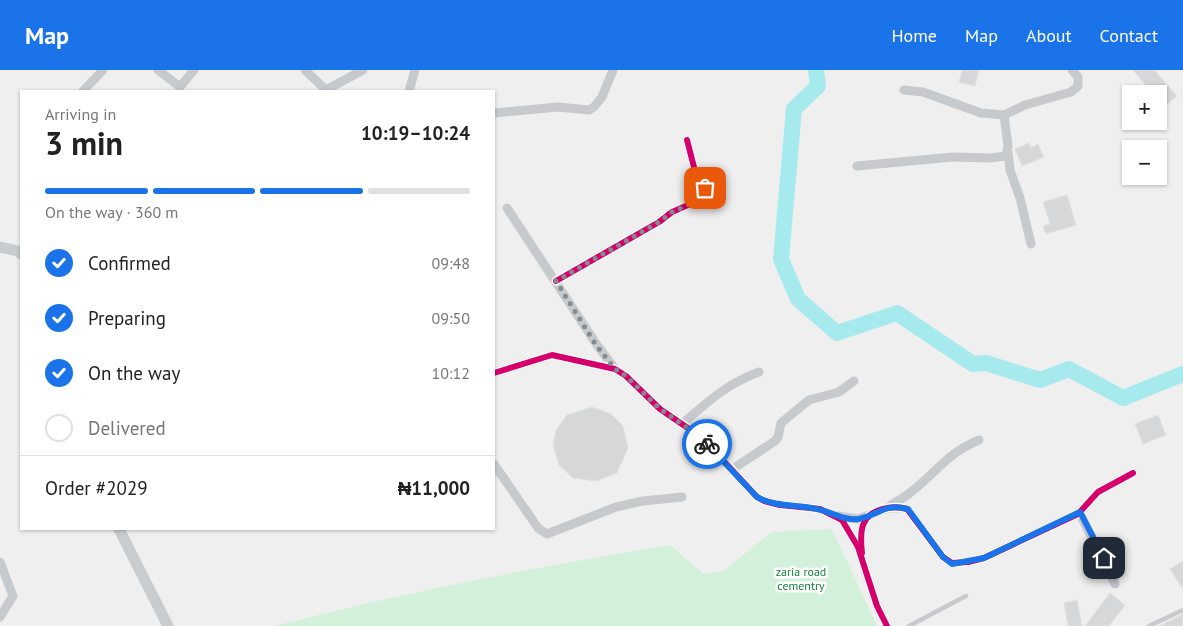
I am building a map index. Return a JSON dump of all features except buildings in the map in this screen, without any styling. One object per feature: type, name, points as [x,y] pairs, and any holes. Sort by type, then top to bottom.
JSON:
[{"type":"street","points":[[84,90],[103,70]]},
{"type":"street","points":[[158,70],[180,87],[194,70]]},
{"type":"street","points":[[306,70],[324,90]]},
{"type":"street","points":[[327,90],[363,70]]},
{"type":"street","points":[[408,90],[415,70]]},
{"type":"street","points":[[495,113],[558,107],[589,110],[594,108],[602,97],[613,70]]},
{"type":"street","points":[[904,90],[923,92],[981,113],[1004,115],[1025,105],[1071,92],[1078,86],[1072,70]]},
{"type":"street","points":[[1004,115],[1010,170],[1020,198],[1031,244]]},
{"type":"street","points":[[556,281],[659,222],[672,212],[704,198],[705,188],[695,171],[688,140]]},
{"type":"street","points":[[857,166],[953,157],[1000,157],[1006,156],[1008,152]]},
{"type":"street","points":[[508,208],[596,345],[615,369],[626,376],[660,409],[682,424],[720,456],[757,497],[764,501],[796,508],[820,509],[842,518],[858,519],[888,507],[910,493],[948,457],[964,446],[979,440]]},
{"type":"street","points":[[0,247],[20,250]]},
{"type":"street","points":[[495,373],[552,355],[615,369]]},
{"type":"street","points":[[682,424],[738,379],[759,372]]},
{"type":"street","points":[[731,470],[775,441],[778,438],[781,423],[809,400],[839,392],[854,381]]},
{"type":"street","points":[[495,465],[538,528],[547,534],[628,504],[682,497]]},
{"type":"street","points":[[888,507],[908,509],[943,557],[952,564],[957,564],[984,558],[1080,512],[1098,492],[1133,473]]},
{"type":"street","points":[[829,512],[842,520],[854,541],[877,606],[887,626]]},
{"type":"street","points":[[1080,512],[1115,584]]},
{"type":"street","points":[[863,563],[861,543],[863,525],[874,513]]},
{"type":"street","points":[[120,530],[168,626]]},
{"type":"street","points":[[0,562],[13,596],[10,604],[0,616]]},
{"type":"lane","points":[[910,626],[966,596]]},
{"type":"lane","points":[[1149,626],[1183,610]]},
{"type":"green space","name":"zaria road cementry","points":[[832,529],[877,626],[274,626],[372,602],[471,581],[670,545],[704,574],[723,571],[772,532]]},
{"type":"waterway","points":[[816,70],[818,86],[794,109],[781,259],[798,299],[837,333],[897,313],[973,364],[986,363],[1040,380],[1069,369],[1123,398],[1183,374]]},
{"type":"cycle path","points":[[556,281],[659,222],[672,212],[704,198],[705,188],[695,171],[687,140]]},
{"type":"cycle path","points":[[495,373],[552,355],[615,369],[626,376],[660,409],[695,433],[757,497],[780,505],[820,509],[842,520],[858,547],[877,606],[887,626]]},
{"type":"cycle path","points":[[862,553],[861,532],[866,519],[876,511],[895,507],[907,509],[943,557],[952,563],[984,558],[1078,514],[1098,492],[1133,473]]},
{"type":"way so far","points":[[705,188],[704,198],[672,212],[659,222],[556,281],[596,345],[615,369],[626,376],[644,396],[707,444]]},
{"type":"route","points":[[707,444],[757,497],[764,501],[796,508],[820,509],[842,518],[851,519],[862,518],[888,507],[908,509],[943,557],[952,564],[984,558],[1080,512],[1104,558]]}]
